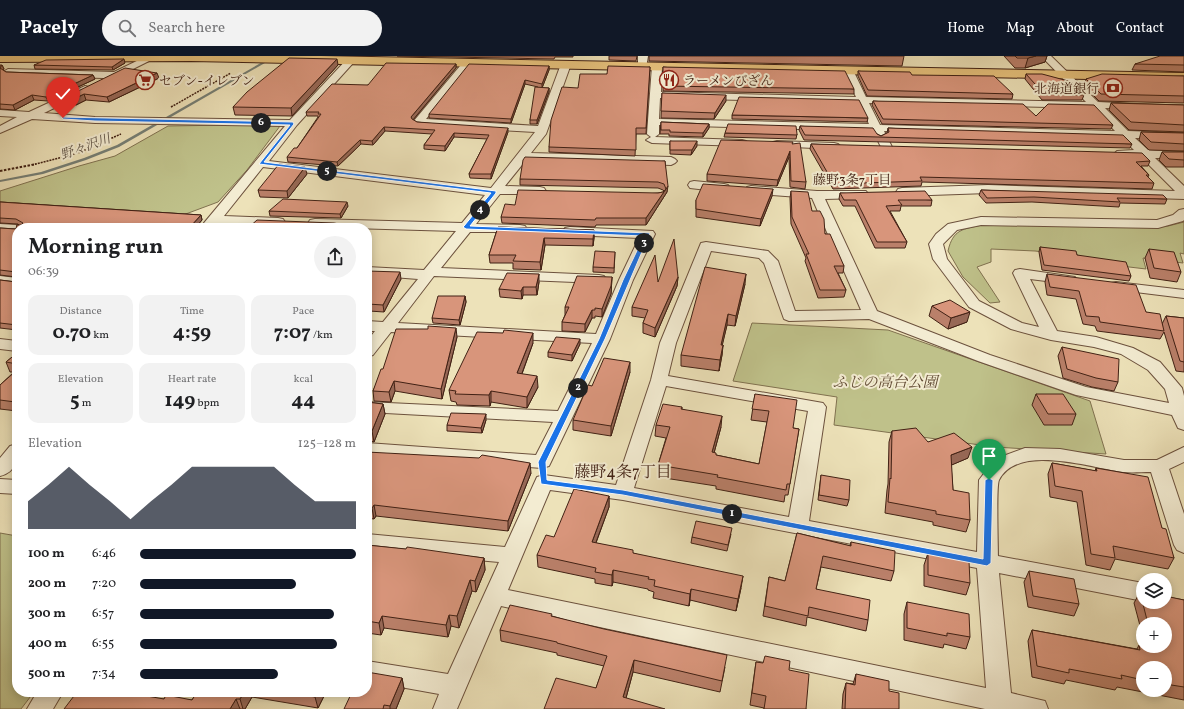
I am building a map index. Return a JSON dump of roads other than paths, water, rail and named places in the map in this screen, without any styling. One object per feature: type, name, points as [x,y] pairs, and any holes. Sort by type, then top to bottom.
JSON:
[{"type":"highway","points":[[0,58],[192,57],[351,60],[438,59],[468,62],[566,64],[643,61],[657,66],[1184,77]]},
{"type":"highway","points":[[3,70],[16,62],[34,58]]},
{"type":"street","points":[[1046,56],[1126,134],[1184,194]]},
{"type":"street","points":[[0,130],[152,57]]},
{"type":"street","points":[[212,223],[293,124],[351,60]]},
{"type":"street","points":[[468,62],[418,122],[541,129]]},
{"type":"street","points":[[372,346],[540,134],[566,64]]},
{"type":"street","points":[[652,154],[657,66]]},
{"type":"street","points":[[3,70],[115,75]]},
{"type":"street","points":[[848,70],[877,128],[890,148],[871,147]]},
{"type":"street","points":[[655,95],[1140,106]]},
{"type":"street","points":[[0,113],[95,120],[293,124]]},
{"type":"street","points":[[654,122],[1184,136]]},
{"type":"street","points":[[652,140],[754,143]]},
{"type":"street","points":[[770,144],[847,146]]},
{"type":"street","points":[[1107,153],[1184,155]]},
{"type":"street","points":[[522,156],[671,161]]},
{"type":"street","points":[[260,163],[496,191],[550,191]]},
{"type":"street","points":[[694,185],[817,195],[875,193]]},
{"type":"street","points":[[889,193],[988,190],[1184,194]]},
{"type":"street","points":[[817,195],[871,314]]},
{"type":"street","points":[[1182,417],[1172,388],[1154,366],[1127,351],[1096,342],[1052,335],[1017,326],[974,304],[940,259],[936,244],[941,237],[953,227],[981,221],[1158,224],[1178,218],[1184,214]]},
{"type":"street","points":[[254,223],[331,223]]},
{"type":"street","points":[[372,224],[648,234],[626,280],[602,339],[542,462],[544,482],[445,709]]},
{"type":"street","points":[[0,228],[12,229]]},
{"type":"street","points":[[623,493],[659,380],[668,344],[706,246],[763,254],[771,261],[789,316],[871,314],[984,358],[1082,391],[1182,417]]},
{"type":"street","points":[[372,271],[626,280]]},
{"type":"street","points":[[1052,335],[1020,273],[1082,281]]},
{"type":"street","points":[[0,280],[12,281]]},
{"type":"street","points":[[1106,284],[1184,294]]},
{"type":"street","points":[[372,327],[602,339]]},
{"type":"street","points":[[0,344],[12,345]]},
{"type":"street","points":[[659,380],[818,407],[798,527]]},
{"type":"street","points":[[372,407],[564,417]]},
{"type":"street","points":[[372,449],[542,462]]},
{"type":"street","points":[[1000,705],[987,563],[989,480],[1002,463],[1025,454],[1060,455],[1124,466],[1158,466],[1172,461],[1184,453]]},
{"type":"street","points":[[0,470],[12,456]]},
{"type":"street","points":[[1158,466],[1184,545]]},
{"type":"street","points":[[544,482],[623,493],[1136,591]]},
{"type":"street","points":[[0,486],[12,487]]},
{"type":"street","points":[[372,542],[512,555]]},
{"type":"street","points":[[494,596],[1000,705],[1036,709]]},
{"type":"street","points":[[372,672],[455,686]]},
{"type":"street","points":[[39,709],[47,697]]},
{"type":"waterway","name":"野々沢川","points":[[0,181],[42,173],[85,159],[118,146],[275,56]]},
{"type":"place","name":"セブン-イレブン","points":[[145,80]]},
{"type":"place","name":"ラーメンびざん","points":[[669,80]]},
{"type":"place","name":"北海道銀行","points":[[1113,88]]},
{"type":"district","name":"藤野3条7丁目","points":[[852,179]]},
{"type":"district","name":"藤野4条7丁目","points":[[623,471]]},
{"type":"park label","name":"ふじの高台公園","points":[[885,382]]}]
